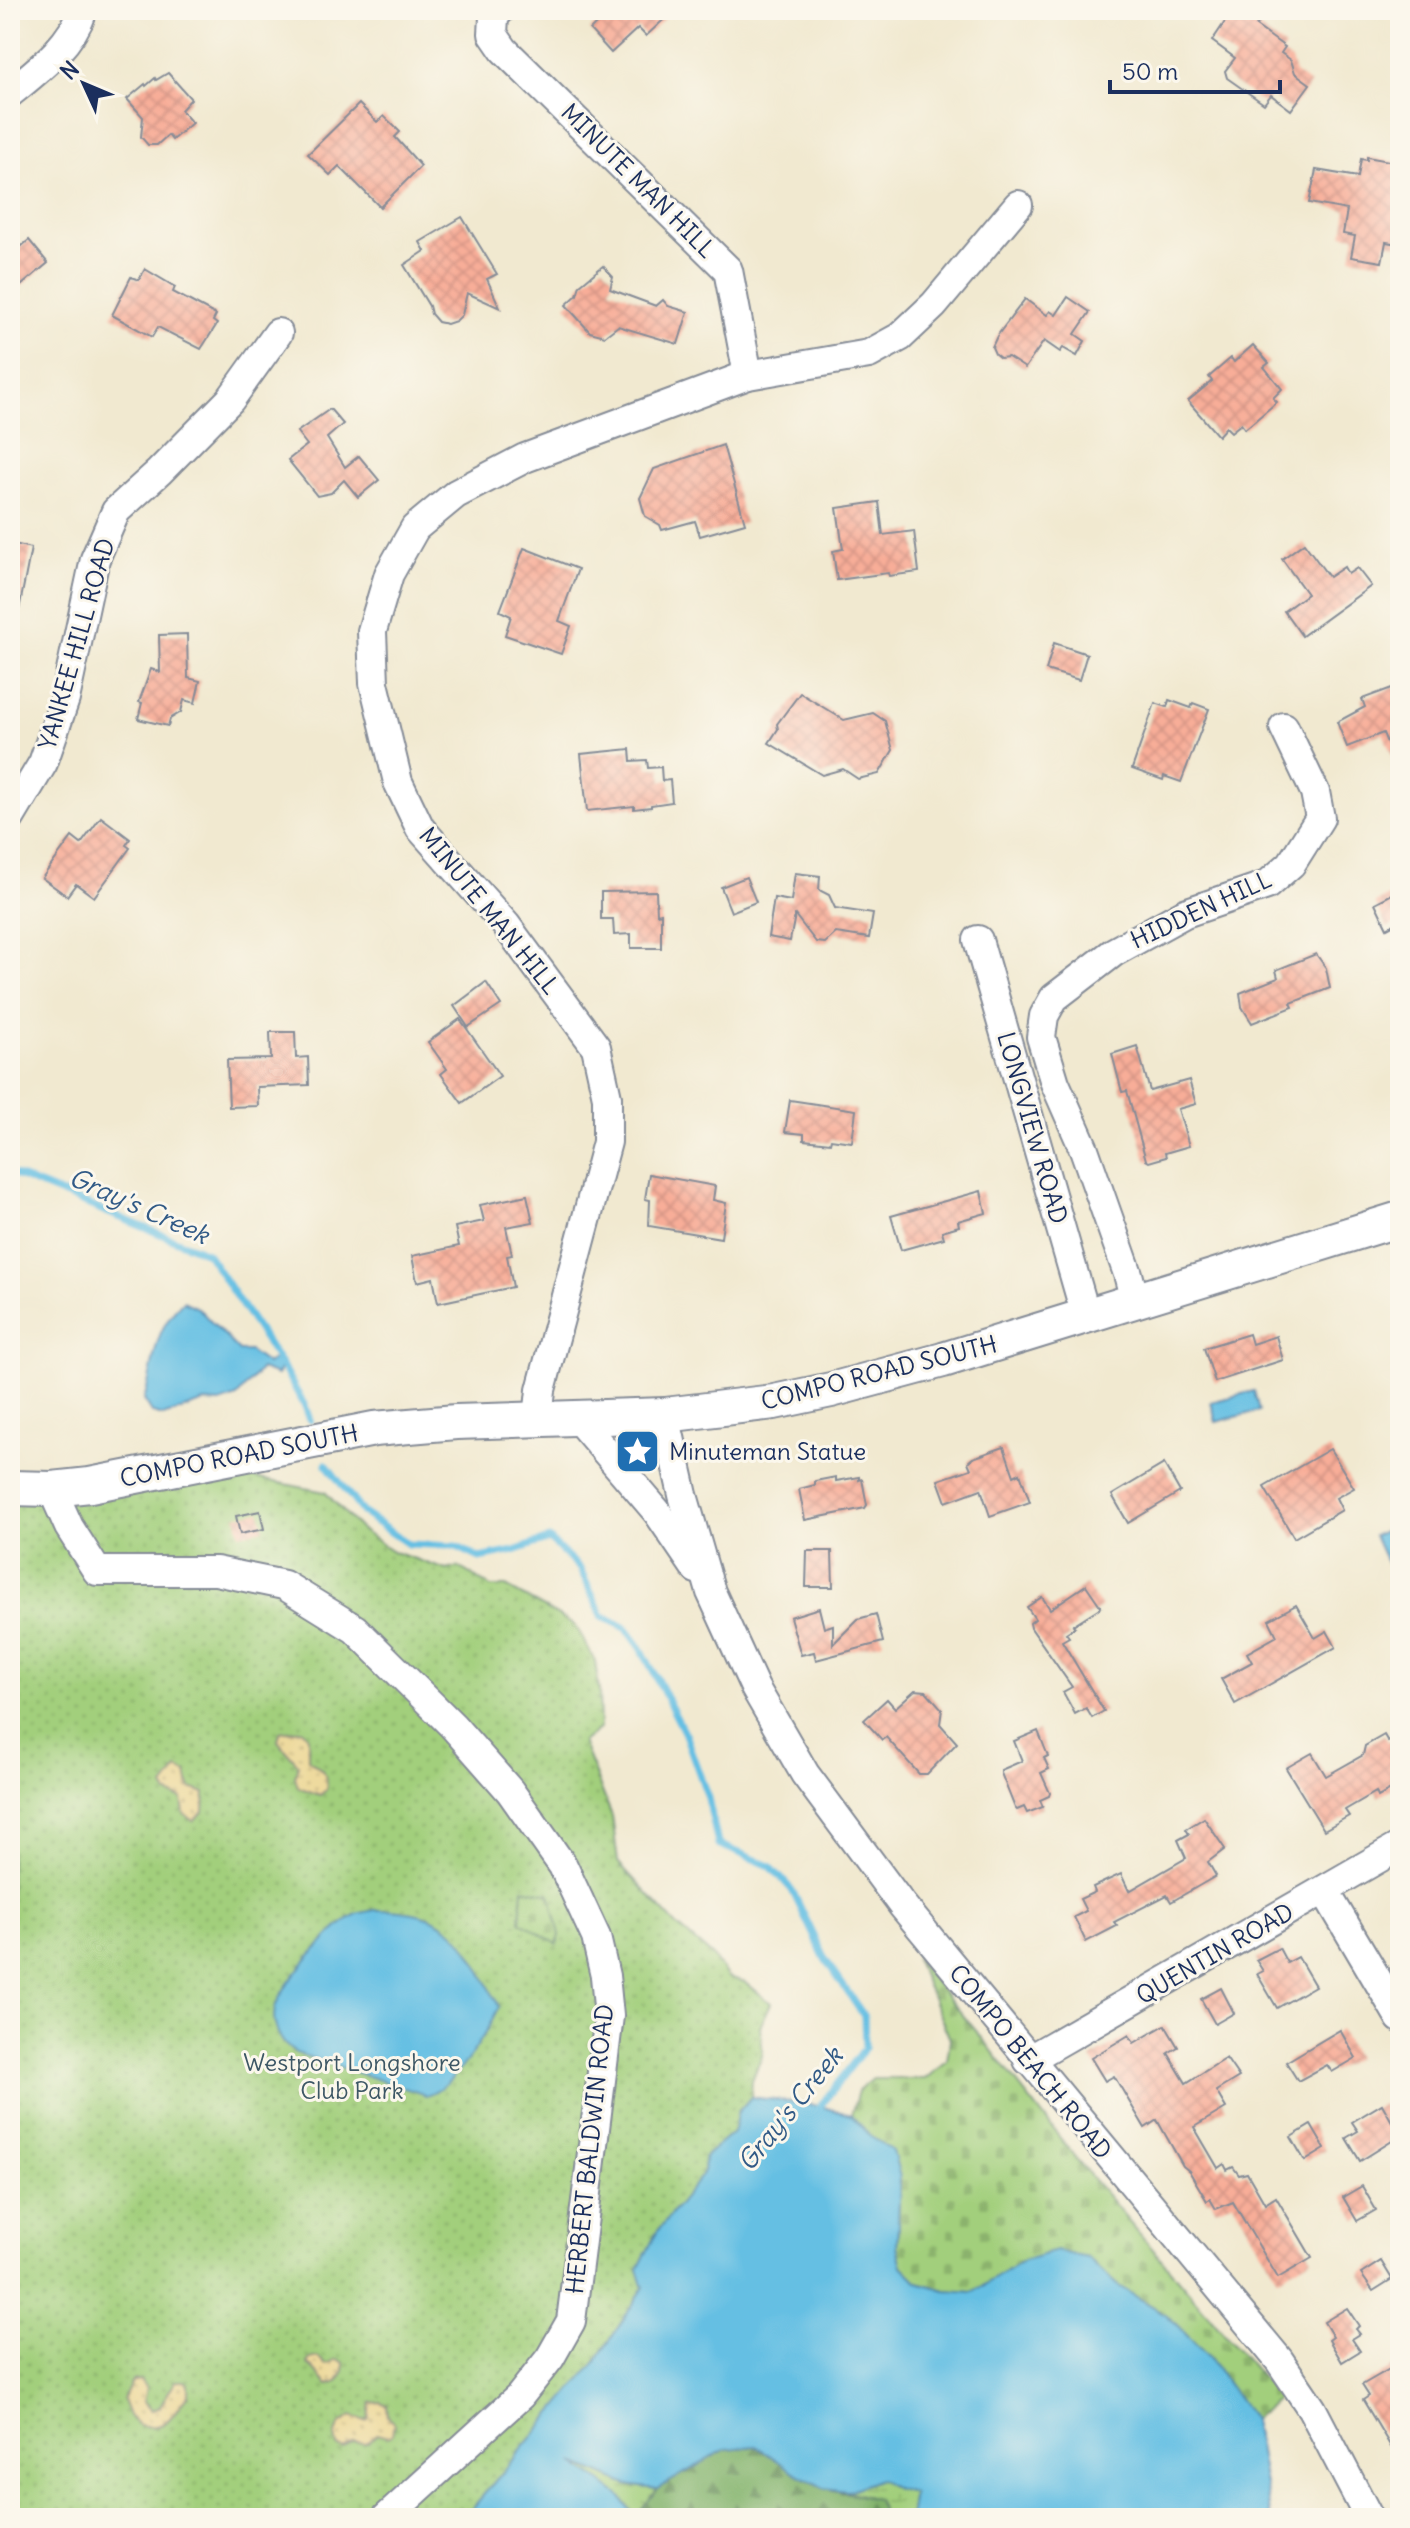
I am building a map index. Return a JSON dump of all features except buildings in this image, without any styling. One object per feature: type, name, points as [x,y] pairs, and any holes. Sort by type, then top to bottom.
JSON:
[{"type":"street","points":[[10,93],[51,59],[79,21],[83,10]]},
{"type":"street","name":"MINUTE MAN HILL","points":[[500,10],[494,17],[493,34],[504,50],[728,270],[748,375]]},
{"type":"street","name":"MINUTE MAN HILL","points":[[538,1419],[541,1390],[607,1142],[607,1097],[596,1047],[506,925],[420,828],[398,782],[374,683],[372,631],[389,574],[415,528],[456,494],[525,458],[748,375],[869,354],[900,337],[934,305],[1018,205]]},
{"type":"street","name":"YANKEE HILL ROAD","points":[[10,818],[43,763],[61,712],[95,559],[116,511],[230,400],[278,333]]},
{"type":"street","name":"HIDDEN HILL","points":[[1135,1301],[1084,1149],[1055,1083],[1041,1037],[1044,1016],[1054,998],[1114,952],[1185,913],[1267,885],[1291,864],[1320,818],[1315,792],[1284,727]]},
{"type":"street","name":"LONGVIEW ROAD","points":[[978,940],[1086,1316]]},
{"type":"street","name":"COMPO ROAD SOUTH","points":[[10,1488],[52,1489],[90,1485],[374,1429],[417,1424],[665,1415],[737,1409],[831,1390],[1086,1316],[1400,1219]]},
{"type":"street","name":"COMPO BEACH ROAD","points":[[665,1415],[683,1495],[711,1592],[755,1688],[805,1774],[880,1877],[1028,2060],[1279,2360],[1312,2409],[1369,2518]]},
{"type":"street","name":"COMPO BEACH ROAD","points":[[578,1419],[658,1513],[711,1592]]},
{"type":"street","name":"HERBERT BALDWIN ROAD","points":[[52,1489],[69,1527],[97,1571],[216,1571],[284,1585],[355,1629],[453,1726],[510,1791],[563,1866],[596,1937],[605,1976],[609,2016],[571,2321],[550,2358],[520,2396],[386,2518]]},
{"type":"street","name":"QUENTIN ROAD","points":[[1028,2060],[1400,1846]]},
{"type":"street","points":[[1325,1891],[1400,2018]]},
{"type":"green space","name":"Westport Longshore Club Park","points":[[189,1477],[249,1477],[325,1492],[361,1530],[394,1552],[447,1570],[459,1567],[491,1587],[506,1587],[575,1625],[595,1661],[599,1690],[600,1728],[582,1742],[612,1816],[618,1862],[676,1925],[713,1957],[728,1977],[745,1982],[771,2003],[760,2027],[763,2053],[752,2080],[751,2097],[738,2112],[733,2133],[704,2157],[703,2174],[657,2232],[638,2269],[644,2287],[596,2362],[464,2518],[10,2518],[10,1502]]},
{"type":"green space","points":[[523,1888],[550,1894],[560,1935],[557,1944],[520,1921]]},
{"type":"green space","points":[[915,1958],[1078,2161],[1279,2398],[1253,2419],[1209,2358],[1167,2315],[1117,2285],[1087,2258],[1024,2260],[973,2292],[945,2290],[918,2282],[902,2266],[897,2247],[900,2177],[851,2115],[858,2091],[873,2079],[925,2079],[947,2061],[950,2039]]},
{"type":"green space","points":[[756,2446],[824,2488],[877,2499],[885,2518],[635,2518],[657,2489],[726,2449]]},
{"type":"green space","points":[[568,2460],[627,2485],[657,2489],[636,2517],[620,2496]]},
{"type":"green space","points":[[880,2479],[894,2488],[913,2493],[909,2518],[885,2518],[877,2499],[847,2491]]},
{"type":"sand","points":[[302,1729],[308,1736],[308,1759],[327,1779],[326,1790],[320,1795],[298,1787],[295,1777],[298,1764],[278,1741],[280,1732]]},
{"type":"sand","points":[[178,1769],[187,1773],[190,1788],[205,1793],[204,1811],[193,1821],[184,1814],[182,1799],[168,1794],[164,1787]]},
{"type":"sand","points":[[318,2357],[326,2365],[337,2359],[344,2363],[344,2371],[338,2382],[328,2385],[307,2363]]},
{"type":"sand","points":[[140,2380],[146,2388],[143,2402],[151,2410],[160,2407],[175,2381],[188,2384],[188,2395],[164,2424],[138,2425],[129,2416],[123,2400],[132,2381]]},
{"type":"sand","points":[[371,2403],[387,2405],[388,2416],[394,2424],[392,2435],[377,2434],[367,2443],[354,2442],[343,2449],[337,2447],[335,2437],[339,2425],[352,2416],[366,2421]]},
{"type":"water","points":[[183,1301],[198,1308],[239,1351],[249,1351],[267,1364],[276,1357],[282,1366],[277,1375],[261,1369],[237,1397],[220,1403],[205,1402],[163,1416],[152,1413],[144,1400],[156,1348],[165,1324]]},
{"type":"water","points":[[1254,1391],[1259,1411],[1216,1422],[1211,1402]]},
{"type":"water","points":[[1393,1526],[1400,1540],[1400,1578],[1395,1581],[1374,1536]]},
{"type":"water","points":[[374,1910],[423,1915],[454,1933],[477,1964],[499,2007],[478,2045],[459,2070],[449,2081],[426,2095],[296,2053],[285,2045],[275,2026],[274,2012],[281,1995],[311,1956],[346,1921],[357,1914]]},
{"type":"water","points":[[751,2097],[820,2106],[851,2115],[870,2135],[893,2151],[900,2177],[897,2247],[902,2266],[918,2282],[945,2290],[973,2292],[1024,2260],[1056,2251],[1087,2258],[1117,2285],[1167,2315],[1209,2358],[1253,2419],[1271,2518],[909,2518],[913,2493],[894,2488],[880,2479],[847,2491],[824,2488],[756,2446],[726,2449],[657,2489],[627,2485],[573,2462],[620,2496],[635,2518],[464,2518],[596,2362],[644,2287],[638,2269],[657,2232],[703,2174],[704,2157],[733,2133],[738,2112]]},
{"type":"waterway","name":"Gray's Creek","points":[[10,1173],[207,1253],[282,1366],[310,1420]]},
{"type":"waterway","name":"Gray's Creek","points":[[326,1464],[363,1513],[408,1544],[455,1546],[480,1558],[549,1539],[580,1569],[602,1616],[626,1628],[641,1648],[685,1734],[708,1798],[718,1844],[770,1866],[792,1890],[825,1959],[864,2016],[865,2048],[814,2114]]},
{"type":"place","name":"Minuteman Statue","points":[[638,1452]]}]
